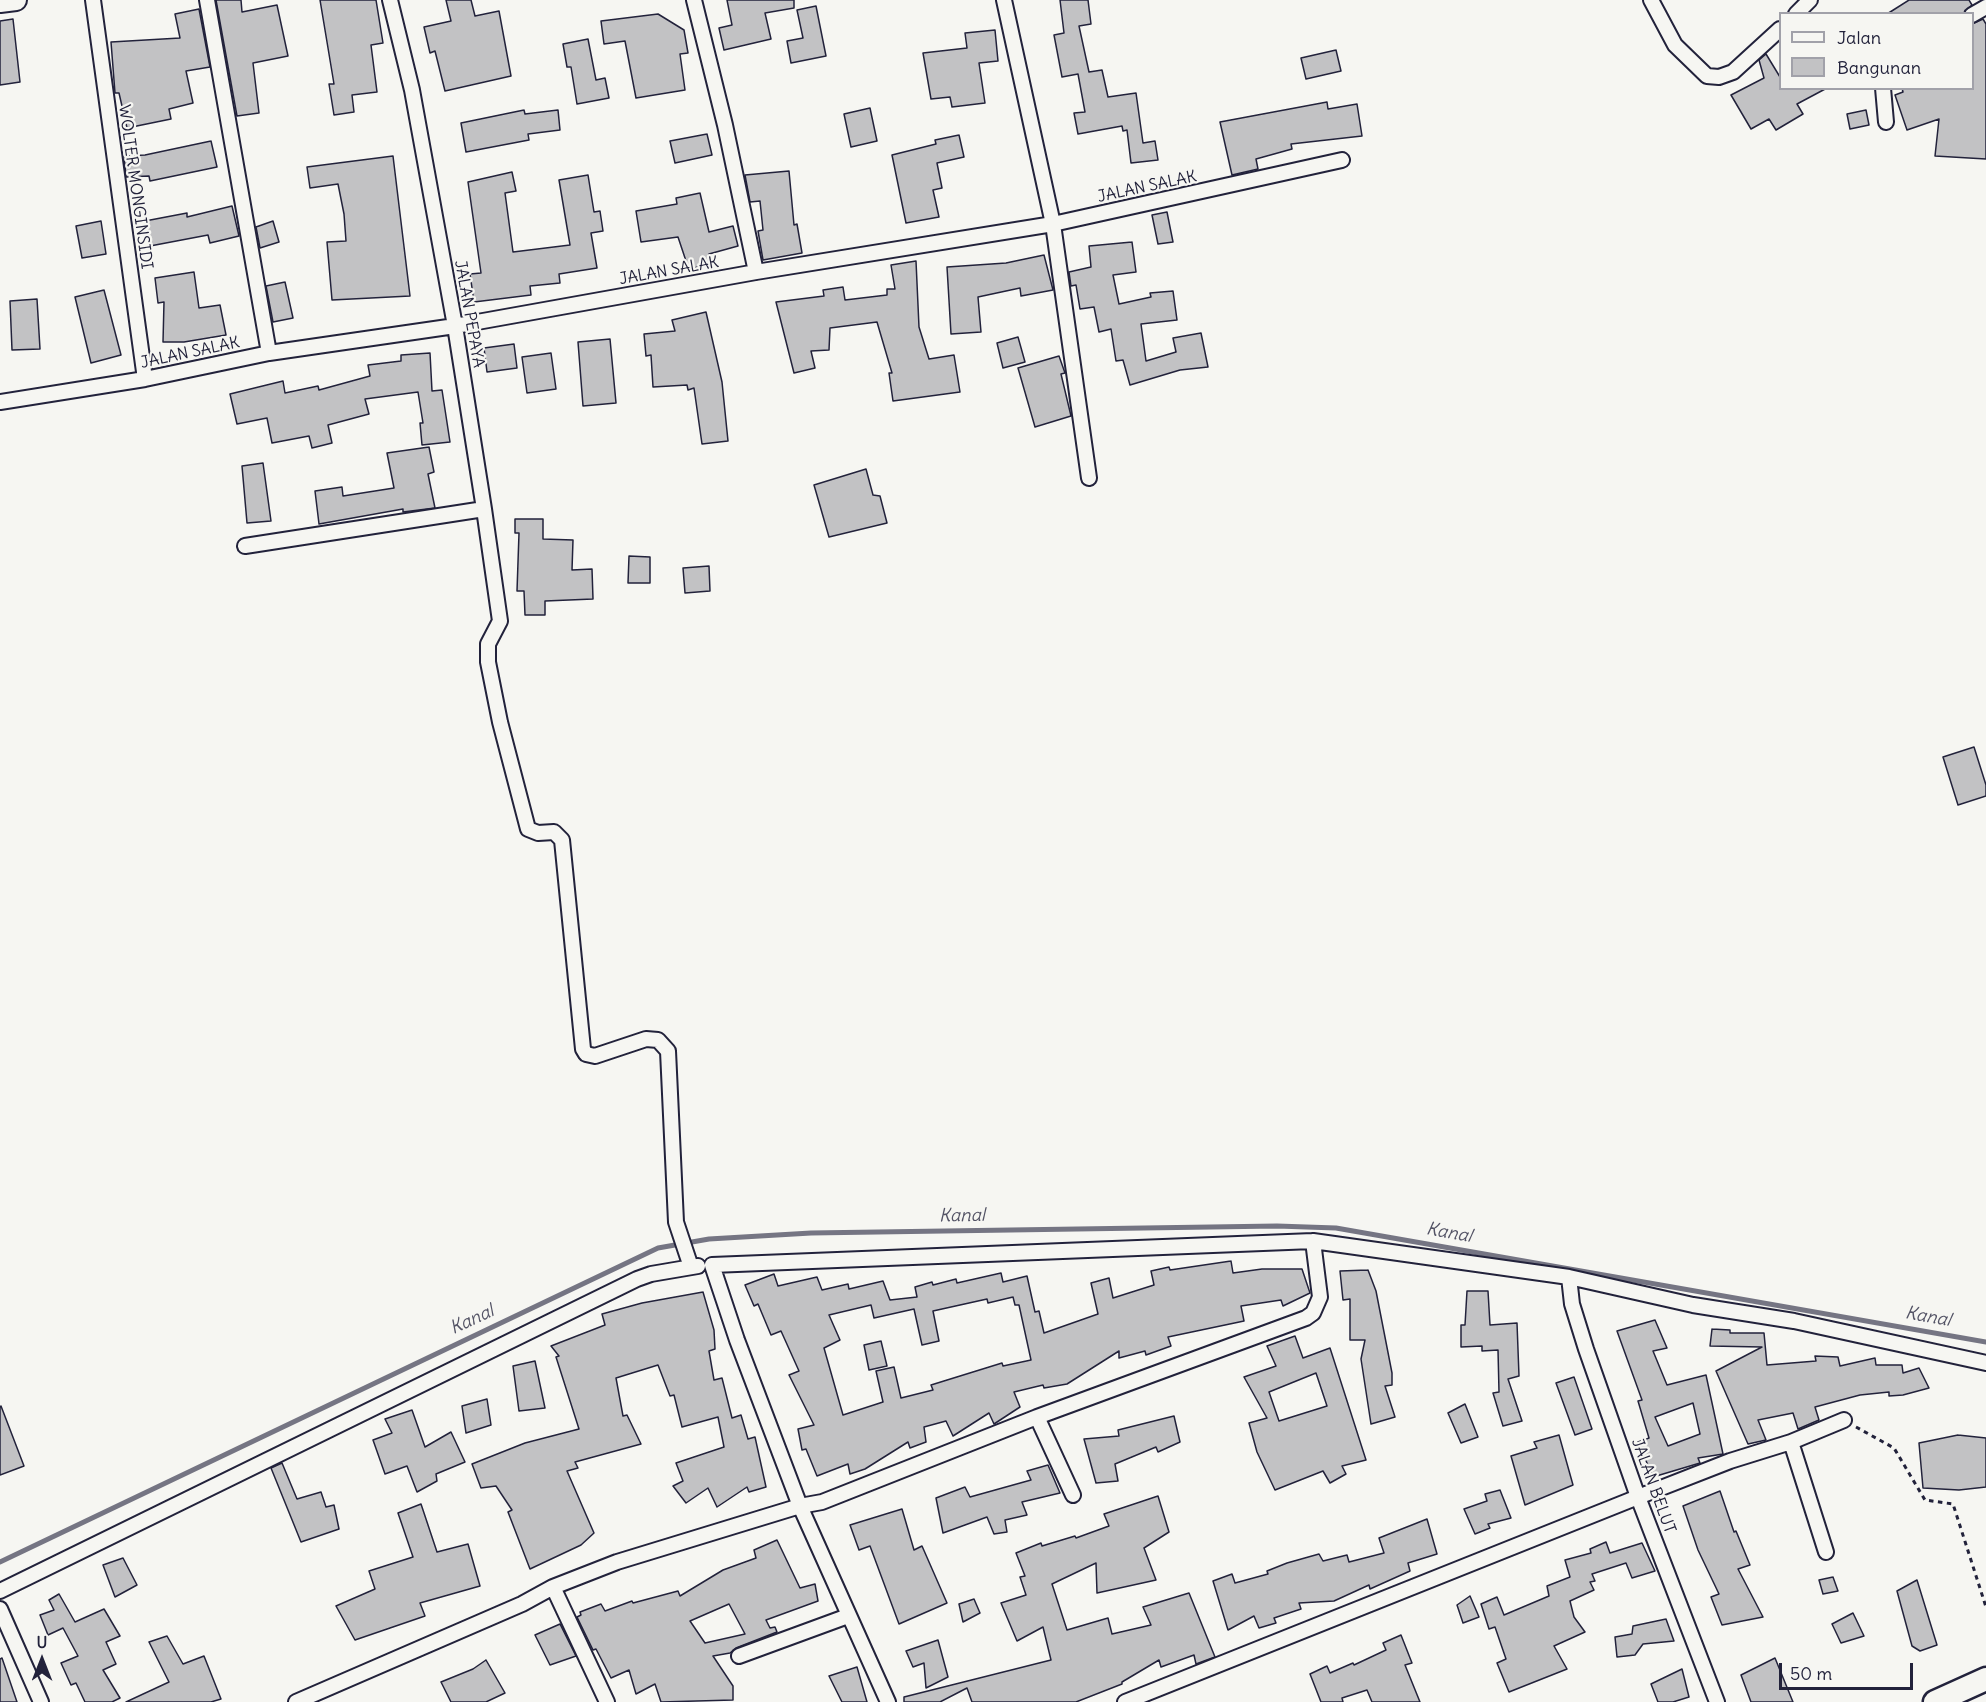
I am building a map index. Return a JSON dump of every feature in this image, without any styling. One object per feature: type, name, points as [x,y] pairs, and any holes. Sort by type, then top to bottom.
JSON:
[{"type":"highway","points":[[1935,1702],[1986,1680]]},
{"type":"main road","points":[[0,2],[16,0]]},
{"type":"street","name":"WOLTER MONGINSIDI","points":[[93,0],[146,379]]},
{"type":"street","points":[[207,0],[269,353]]},
{"type":"street","name":"JALAN PEPAYA","points":[[390,0],[412,90],[455,326],[484,509],[500,621],[488,644],[488,662],[526,824],[530,831],[554,832],[562,840],[583,1049],[586,1054],[595,1056],[646,1039],[658,1040],[668,1051],[676,1222],[690,1264]]},
{"type":"street","points":[[694,0],[725,125],[756,272]]},
{"type":"street","points":[[1004,0],[1053,224],[1089,478]]},
{"type":"street","points":[[1651,0],[1674,45],[1707,76],[1719,77],[1733,72],[1779,30]]},
{"type":"street","points":[[1798,12],[1810,0]]},
{"type":"street","points":[[1883,90],[1886,122]]},
{"type":"street","name":"JALAN SALAK","points":[[0,402],[146,379],[269,353],[455,326],[756,272],[1053,224],[1342,160]]},
{"type":"street","points":[[244,546],[484,509]]},
{"type":"street","points":[[0,1591],[637,1279],[690,1264],[712,1265],[1313,1241],[1569,1277],[1693,1305],[1794,1321],[1986,1363]]},
{"type":"street","points":[[296,1702],[313,1699],[522,1604],[553,1587],[617,1562],[800,1506],[822,1502],[1037,1417],[1306,1318],[1313,1313],[1320,1297],[1313,1241]]},
{"type":"street","points":[[712,1265],[737,1340],[800,1506],[888,1702]]},
{"type":"street","name":"JALAN BELUT","points":[[1569,1277],[1575,1316],[1638,1497],[1717,1702]]},
{"type":"street","points":[[1037,1417],[1073,1495]]},
{"type":"street","points":[[1125,1702],[1638,1497],[1730,1461],[1791,1442],[1844,1420]]},
{"type":"street","points":[[1791,1442],[1826,1552]]},
{"type":"street","points":[[553,1587],[607,1702]]},
{"type":"street","points":[[0,1609],[41,1702]]},
{"type":"street","points":[[739,1656],[848,1616]]},
{"type":"path","points":[[1844,1420],[1894,1448],[1925,1500],[1953,1504],[1986,1607]]},
{"type":"building","points":[[216,0],[241,0],[242,12],[277,5],[288,56],[253,63],[259,113],[237,116]]},
{"type":"building","points":[[320,0],[376,0],[383,43],[371,45],[377,92],[352,95],[354,112],[334,115],[329,84],[334,84]]},
{"type":"building","points":[[446,0],[471,0],[475,16],[499,11],[511,76],[445,91],[435,51],[430,53],[424,27],[451,21]]},
{"type":"building","points":[[727,0],[794,0],[794,8],[765,13],[771,39],[724,50],[719,28],[732,25]]},
{"type":"building","points":[[1060,0],[1088,0],[1091,24],[1079,26],[1089,72],[1102,70],[1108,97],[1136,93],[1143,143],[1155,141],[1158,160],[1131,163],[1127,130],[1123,131],[1122,126],[1078,134],[1074,113],[1085,112],[1078,74],[1062,77],[1054,35],[1064,33]]},
{"type":"building","points":[[1909,0],[1969,0],[1972,5],[1965,12],[1890,12]]},
{"type":"building","points":[[816,6],[826,56],[791,63],[787,41],[803,38],[797,10]]},
{"type":"building","points":[[199,9],[210,67],[186,71],[193,103],[169,109],[171,119],[127,128],[119,93],[115,93],[111,42],[180,38],[175,14]]},
{"type":"building","points":[[658,14],[684,30],[688,53],[680,54],[685,90],[636,98],[625,41],[604,44],[601,21]]},
{"type":"building","points":[[13,19],[20,82],[0,85],[0,21]]},
{"type":"building","points":[[1983,19],[1986,24],[1986,159],[1935,156],[1939,119],[1907,130],[1895,95],[1903,92],[1902,90],[1974,90],[1974,23]]},
{"type":"building","points":[[995,30],[998,61],[979,63],[985,103],[952,107],[950,97],[931,99],[923,53],[967,48],[965,33]]},
{"type":"building","points":[[588,39],[596,80],[605,78],[609,98],[577,104],[571,67],[567,67],[563,44]]},
{"type":"building","points":[[1336,50],[1341,71],[1306,79],[1301,58]]},
{"type":"building","points":[[1766,54],[1779,75],[1779,90],[1823,90],[1797,104],[1803,114],[1776,130],[1769,119],[1751,129],[1731,95],[1764,78],[1759,60]]},
{"type":"building","points":[[1327,102],[1328,109],[1357,104],[1362,136],[1291,144],[1292,149],[1256,159],[1258,169],[1232,175],[1220,122]]},
{"type":"building","points":[[870,108],[877,141],[851,147],[844,114]]},
{"type":"building","points":[[524,110],[525,114],[558,110],[560,130],[528,134],[529,140],[466,152],[461,123]]},
{"type":"building","points":[[1866,110],[1869,125],[1850,129],[1847,114]]},
{"type":"building","points":[[707,134],[712,155],[675,163],[670,141]]},
{"type":"building","points":[[959,135],[964,157],[937,163],[942,188],[933,190],[939,217],[906,223],[892,155],[936,144],[935,140]]},
{"type":"building","points":[[211,141],[217,167],[150,181],[149,176],[126,177],[124,156],[145,155]]},
{"type":"building","points":[[393,156],[410,296],[332,300],[327,242],[346,241],[344,214],[338,184],[310,188],[307,167]]},
{"type":"building","points":[[789,171],[794,225],[797,224],[802,253],[763,260],[758,231],[763,230],[760,201],[750,202],[745,175]]},
{"type":"building","points":[[512,172],[516,191],[505,193],[513,252],[570,245],[559,180],[588,175],[594,212],[600,211],[603,231],[591,233],[597,268],[559,274],[560,283],[530,286],[531,295],[474,302],[470,274],[481,273],[468,182]]},
{"type":"building","points":[[700,193],[709,232],[733,226],[738,246],[709,254],[712,262],[689,270],[678,237],[641,242],[636,211],[677,204],[676,198]]},
{"type":"building","points":[[232,206],[239,236],[210,243],[208,235],[150,246],[145,221],[187,213],[187,217]]},
{"type":"building","points":[[1167,212],[1173,242],[1158,244],[1152,215]]},
{"type":"building","points":[[101,221],[106,254],[82,258],[76,226]]},
{"type":"building","points":[[273,221],[279,242],[260,248],[256,227]]},
{"type":"building","points":[[1132,242],[1136,272],[1113,275],[1119,304],[1151,297],[1150,293],[1173,291],[1177,320],[1141,324],[1146,361],[1176,352],[1173,338],[1201,333],[1208,367],[1180,370],[1130,385],[1123,360],[1116,361],[1111,329],[1099,332],[1094,307],[1080,309],[1076,285],[1071,286],[1069,272],[1091,267],[1089,246]]},
{"type":"building","points":[[1044,255],[1053,290],[1021,296],[1020,288],[978,297],[981,332],[951,334],[947,267],[1006,263]]},
{"type":"building","points":[[916,261],[919,327],[929,359],[954,355],[960,392],[893,401],[889,373],[892,373],[877,322],[830,328],[829,350],[811,351],[815,368],[794,373],[776,302],[824,296],[823,290],[843,287],[845,300],[887,295],[887,289],[895,289],[891,265]]},
{"type":"building","points":[[194,272],[199,308],[220,305],[226,335],[184,342],[163,342],[164,302],[158,303],[155,278]]},
{"type":"building","points":[[285,282],[293,318],[273,322],[266,286]]},
{"type":"building","points":[[104,290],[121,355],[91,363],[75,297]]},
{"type":"building","points":[[37,299],[40,349],[12,350],[10,301]]},
{"type":"building","points":[[706,312],[722,382],[728,441],[702,444],[694,388],[688,390],[687,385],[653,387],[651,355],[646,356],[644,334],[675,331],[672,320]]},
{"type":"building","points":[[1018,337],[1025,362],[1003,368],[997,343]]},
{"type":"building","points":[[610,339],[616,403],[583,406],[578,342]]},
{"type":"building","points":[[514,344],[517,368],[487,372],[484,348]]},
{"type":"building","points":[[430,353],[432,391],[442,390],[450,442],[422,445],[420,423],[423,423],[418,392],[365,399],[369,414],[328,425],[332,443],[312,448],[309,436],[272,443],[267,418],[237,424],[230,394],[283,381],[285,393],[318,386],[319,390],[370,376],[368,365],[401,361],[401,355]]},
{"type":"building","points":[[551,353],[556,389],[527,393],[522,357]]},
{"type":"building","points":[[1059,356],[1065,373],[1061,374],[1071,416],[1035,427],[1018,368]]},
{"type":"building","points":[[429,447],[434,472],[428,474],[435,508],[403,512],[403,509],[319,524],[315,491],[342,487],[343,496],[394,488],[387,453]]},
{"type":"building","points":[[263,463],[271,521],[247,523],[242,466]]},
{"type":"building","points":[[866,469],[873,495],[880,496],[887,523],[829,537],[814,485]]},
{"type":"building","points":[[515,519],[543,519],[543,539],[573,540],[572,570],[592,569],[593,599],[545,601],[545,615],[525,615],[524,591],[517,591],[519,533],[515,533]]},
{"type":"building","points":[[629,556],[650,557],[650,583],[628,583]]},
{"type":"building","points":[[709,566],[710,591],[685,593],[683,568]]},
{"type":"building","points":[[1974,747],[1986,785],[1986,796],[1958,805],[1943,757]]},
{"type":"building","points":[[1231,1261],[1233,1273],[1262,1269],[1302,1269],[1310,1293],[1283,1306],[1281,1300],[1241,1306],[1244,1321],[1168,1337],[1171,1346],[1146,1355],[1145,1351],[1119,1358],[1119,1351],[1067,1384],[1044,1388],[1043,1385],[1014,1392],[1020,1407],[994,1424],[989,1413],[953,1436],[946,1421],[924,1427],[926,1442],[910,1448],[908,1442],[865,1469],[850,1474],[848,1464],[817,1476],[806,1449],[802,1450],[798,1429],[814,1425],[789,1375],[799,1371],[781,1331],[771,1335],[758,1304],[754,1306],[745,1285],[774,1274],[778,1286],[817,1277],[822,1290],[848,1284],[849,1289],[883,1281],[890,1300],[917,1297],[915,1287],[932,1282],[933,1285],[956,1279],[957,1283],[1001,1273],[1003,1282],[1027,1276],[1035,1312],[1039,1311],[1044,1333],[1098,1314],[1091,1283],[1109,1278],[1113,1298],[1154,1285],[1151,1271],[1169,1267],[1170,1270]],"holes":[[[1013,1297],[1015,1305],[1019,1305],[1031,1360],[1003,1366],[1002,1363],[931,1385],[933,1390],[901,1398],[894,1367],[876,1371],[883,1402],[843,1415],[824,1348],[840,1340],[829,1315],[871,1305],[874,1318],[914,1309],[922,1345],[939,1341],[933,1311],[987,1299],[988,1303]]]},
{"type":"building","points":[[1368,1270],[1376,1291],[1392,1373],[1392,1385],[1385,1386],[1395,1417],[1371,1424],[1361,1359],[1365,1340],[1350,1340],[1350,1299],[1343,1300],[1340,1271]]},
{"type":"building","points":[[1467,1291],[1488,1291],[1490,1325],[1517,1323],[1519,1376],[1508,1379],[1522,1421],[1503,1426],[1493,1393],[1499,1392],[1498,1350],[1482,1351],[1482,1346],[1461,1347],[1461,1325],[1465,1325]]},
{"type":"building","points":[[703,1292],[714,1330],[715,1349],[709,1351],[714,1380],[722,1378],[732,1418],[741,1415],[748,1439],[755,1437],[766,1487],[749,1492],[747,1487],[717,1507],[708,1488],[686,1503],[673,1486],[683,1481],[676,1463],[724,1447],[718,1417],[682,1427],[674,1395],[670,1396],[658,1365],[616,1378],[623,1416],[627,1415],[641,1444],[575,1462],[578,1468],[567,1471],[594,1533],[581,1545],[530,1569],[508,1512],[512,1510],[496,1486],[481,1488],[472,1464],[525,1443],[579,1429],[556,1357],[559,1356],[551,1346],[605,1325],[602,1314],[642,1303]]},
{"type":"building","points":[[1655,1320],[1667,1348],[1653,1351],[1667,1385],[1706,1375],[1723,1454],[1698,1458],[1700,1463],[1653,1477],[1638,1442],[1649,1438],[1638,1401],[1642,1400],[1617,1331]],"holes":[[[1693,1403],[1700,1434],[1668,1446],[1655,1417]]]},
{"type":"building","points":[[1712,1329],[1730,1330],[1730,1333],[1764,1333],[1767,1365],[1816,1361],[1815,1356],[1838,1357],[1840,1366],[1875,1358],[1876,1365],[1902,1365],[1903,1373],[1919,1368],[1929,1388],[1903,1395],[1889,1396],[1889,1392],[1860,1395],[1815,1407],[1819,1420],[1798,1429],[1793,1413],[1758,1420],[1766,1440],[1748,1444],[1716,1371],[1762,1347],[1710,1346]]},
{"type":"building","points":[[1295,1336],[1303,1358],[1330,1348],[1366,1460],[1342,1466],[1346,1474],[1330,1483],[1323,1471],[1275,1490],[1257,1452],[1249,1423],[1267,1418],[1244,1377],[1276,1366],[1267,1346]],"holes":[[[1316,1373],[1327,1406],[1279,1421],[1269,1392]]]},
{"type":"building","points":[[881,1341],[887,1366],[869,1370],[864,1345]]},
{"type":"building","points":[[535,1361],[545,1408],[519,1411],[513,1366]]},
{"type":"building","points":[[1574,1377],[1592,1429],[1575,1435],[1556,1383]]},
{"type":"building","points":[[487,1399],[491,1425],[466,1433],[462,1406]]},
{"type":"building","points":[[1465,1404],[1478,1437],[1461,1443],[1448,1413]]},
{"type":"building","points":[[0,1407],[24,1466],[0,1475]]},
{"type":"building","points":[[412,1410],[425,1447],[451,1432],[465,1462],[436,1474],[437,1481],[417,1492],[407,1466],[385,1474],[373,1440],[392,1433],[385,1419]]},
{"type":"building","points":[[1174,1416],[1180,1442],[1158,1452],[1156,1447],[1115,1464],[1118,1481],[1096,1483],[1084,1439],[1119,1436],[1118,1430]]},
{"type":"building","points":[[1559,1435],[1573,1485],[1525,1505],[1511,1456],[1537,1448],[1534,1442]]},
{"type":"building","points":[[1958,1435],[1986,1438],[1986,1487],[1959,1490],[1923,1488],[1919,1443]]},
{"type":"building","points":[[282,1463],[297,1499],[321,1492],[326,1507],[334,1505],[339,1529],[301,1542],[271,1468]]},
{"type":"building","points":[[1048,1465],[1060,1493],[1022,1502],[1027,1515],[1005,1520],[1007,1532],[994,1534],[987,1517],[943,1533],[936,1498],[965,1487],[970,1497],[1031,1480],[1027,1471]]},
{"type":"building","points":[[1500,1490],[1511,1518],[1488,1524],[1490,1528],[1475,1534],[1464,1509],[1487,1501],[1485,1494]]},
{"type":"building","points":[[1720,1491],[1734,1532],[1736,1531],[1750,1565],[1738,1569],[1763,1617],[1722,1625],[1711,1597],[1719,1594],[1698,1550],[1683,1506]]},
{"type":"building","points":[[1158,1496],[1169,1532],[1144,1548],[1156,1580],[1097,1593],[1096,1563],[1052,1584],[1067,1630],[1108,1618],[1112,1634],[1151,1625],[1143,1607],[1189,1593],[1215,1657],[1196,1664],[1194,1655],[1161,1667],[1159,1660],[1122,1684],[1076,1702],[972,1702],[967,1688],[940,1702],[904,1702],[904,1697],[1051,1660],[1043,1627],[1017,1641],[1001,1603],[1026,1595],[1020,1577],[1025,1576],[1016,1553],[1041,1543],[1042,1546],[1075,1536],[1076,1538],[1109,1526],[1104,1514]]},
{"type":"building","points":[[421,1504],[437,1552],[468,1544],[480,1586],[420,1603],[425,1616],[355,1640],[336,1606],[375,1589],[369,1571],[413,1557],[398,1513]]},
{"type":"building","points":[[902,1509],[914,1550],[922,1546],[947,1603],[899,1624],[870,1546],[859,1550],[850,1525]]},
{"type":"building","points":[[1427,1519],[1437,1554],[1408,1563],[1410,1571],[1370,1589],[1369,1585],[1334,1601],[1299,1603],[1301,1609],[1274,1618],[1276,1623],[1259,1628],[1254,1616],[1228,1630],[1213,1581],[1232,1574],[1235,1583],[1268,1574],[1267,1571],[1287,1563],[1319,1554],[1323,1561],[1347,1555],[1349,1562],[1384,1553],[1379,1538]]},
{"type":"building","points":[[777,1540],[800,1588],[815,1584],[818,1601],[766,1620],[770,1628],[775,1627],[777,1632],[736,1648],[730,1653],[713,1656],[733,1686],[733,1700],[661,1702],[655,1684],[636,1694],[629,1670],[611,1678],[596,1649],[593,1650],[577,1617],[581,1615],[580,1612],[601,1604],[605,1611],[632,1601],[633,1603],[678,1591],[680,1596],[723,1570],[756,1558],[754,1550]],"holes":[[[729,1604],[745,1634],[705,1643],[690,1621]]]},
{"type":"building","points":[[1606,1542],[1610,1553],[1642,1543],[1655,1571],[1632,1578],[1626,1563],[1592,1574],[1595,1581],[1590,1582],[1594,1590],[1570,1601],[1574,1617],[1585,1632],[1554,1646],[1567,1669],[1509,1692],[1497,1663],[1506,1659],[1495,1627],[1489,1629],[1481,1604],[1497,1597],[1504,1615],[1549,1596],[1547,1586],[1570,1577],[1565,1560],[1591,1553],[1590,1549]]},
{"type":"building","points":[[123,1558],[137,1585],[115,1597],[103,1565]]},
{"type":"building","points":[[1833,1577],[1838,1591],[1823,1594],[1819,1580]]},
{"type":"building","points":[[1917,1580],[1937,1645],[1920,1651],[1912,1646],[1897,1591]]},
{"type":"building","points":[[59,1594],[75,1622],[104,1609],[120,1636],[106,1642],[116,1664],[103,1670],[120,1698],[112,1702],[85,1702],[76,1683],[71,1685],[61,1663],[78,1656],[63,1628],[48,1635],[40,1615],[54,1610],[49,1600]]},
{"type":"building","points":[[1470,1596],[1479,1617],[1463,1623],[1457,1605]]},
{"type":"building","points":[[974,1599],[980,1613],[963,1622],[959,1604]]},
{"type":"building","points":[[1853,1613],[1864,1636],[1841,1643],[1832,1624]]},
{"type":"building","points":[[1666,1619],[1674,1641],[1643,1644],[1635,1655],[1617,1657],[1615,1637],[1632,1634],[1633,1626]]},
{"type":"building","points":[[560,1624],[576,1656],[550,1665],[535,1635]]},
{"type":"building","points":[[1401,1635],[1412,1663],[1405,1665],[1420,1702],[1372,1702],[1367,1690],[1342,1698],[1343,1702],[1321,1702],[1310,1674],[1327,1666],[1330,1673],[1353,1663],[1354,1665],[1386,1650],[1383,1643]]},
{"type":"building","points":[[167,1636],[183,1664],[204,1656],[221,1699],[211,1702],[126,1702],[169,1682],[149,1642]]},
{"type":"building","points":[[938,1640],[948,1677],[926,1688],[924,1663],[913,1667],[906,1651]]},
{"type":"building","points":[[2,1658],[17,1702],[0,1702],[0,1659]]},
{"type":"building","points":[[1775,1658],[1793,1702],[1751,1702],[1741,1675]]},
{"type":"building","points":[[486,1660],[505,1693],[486,1702],[451,1702],[441,1682],[473,1669]]},
{"type":"building","points":[[857,1667],[867,1702],[842,1702],[829,1676]]},
{"type":"building","points":[[1682,1669],[1689,1697],[1673,1702],[1658,1702],[1651,1684]]},
{"type":"waterway","name":"Kanal","points":[[0,1562],[658,1248],[709,1239],[811,1233],[1277,1226],[1336,1228],[1986,1342]]}]
